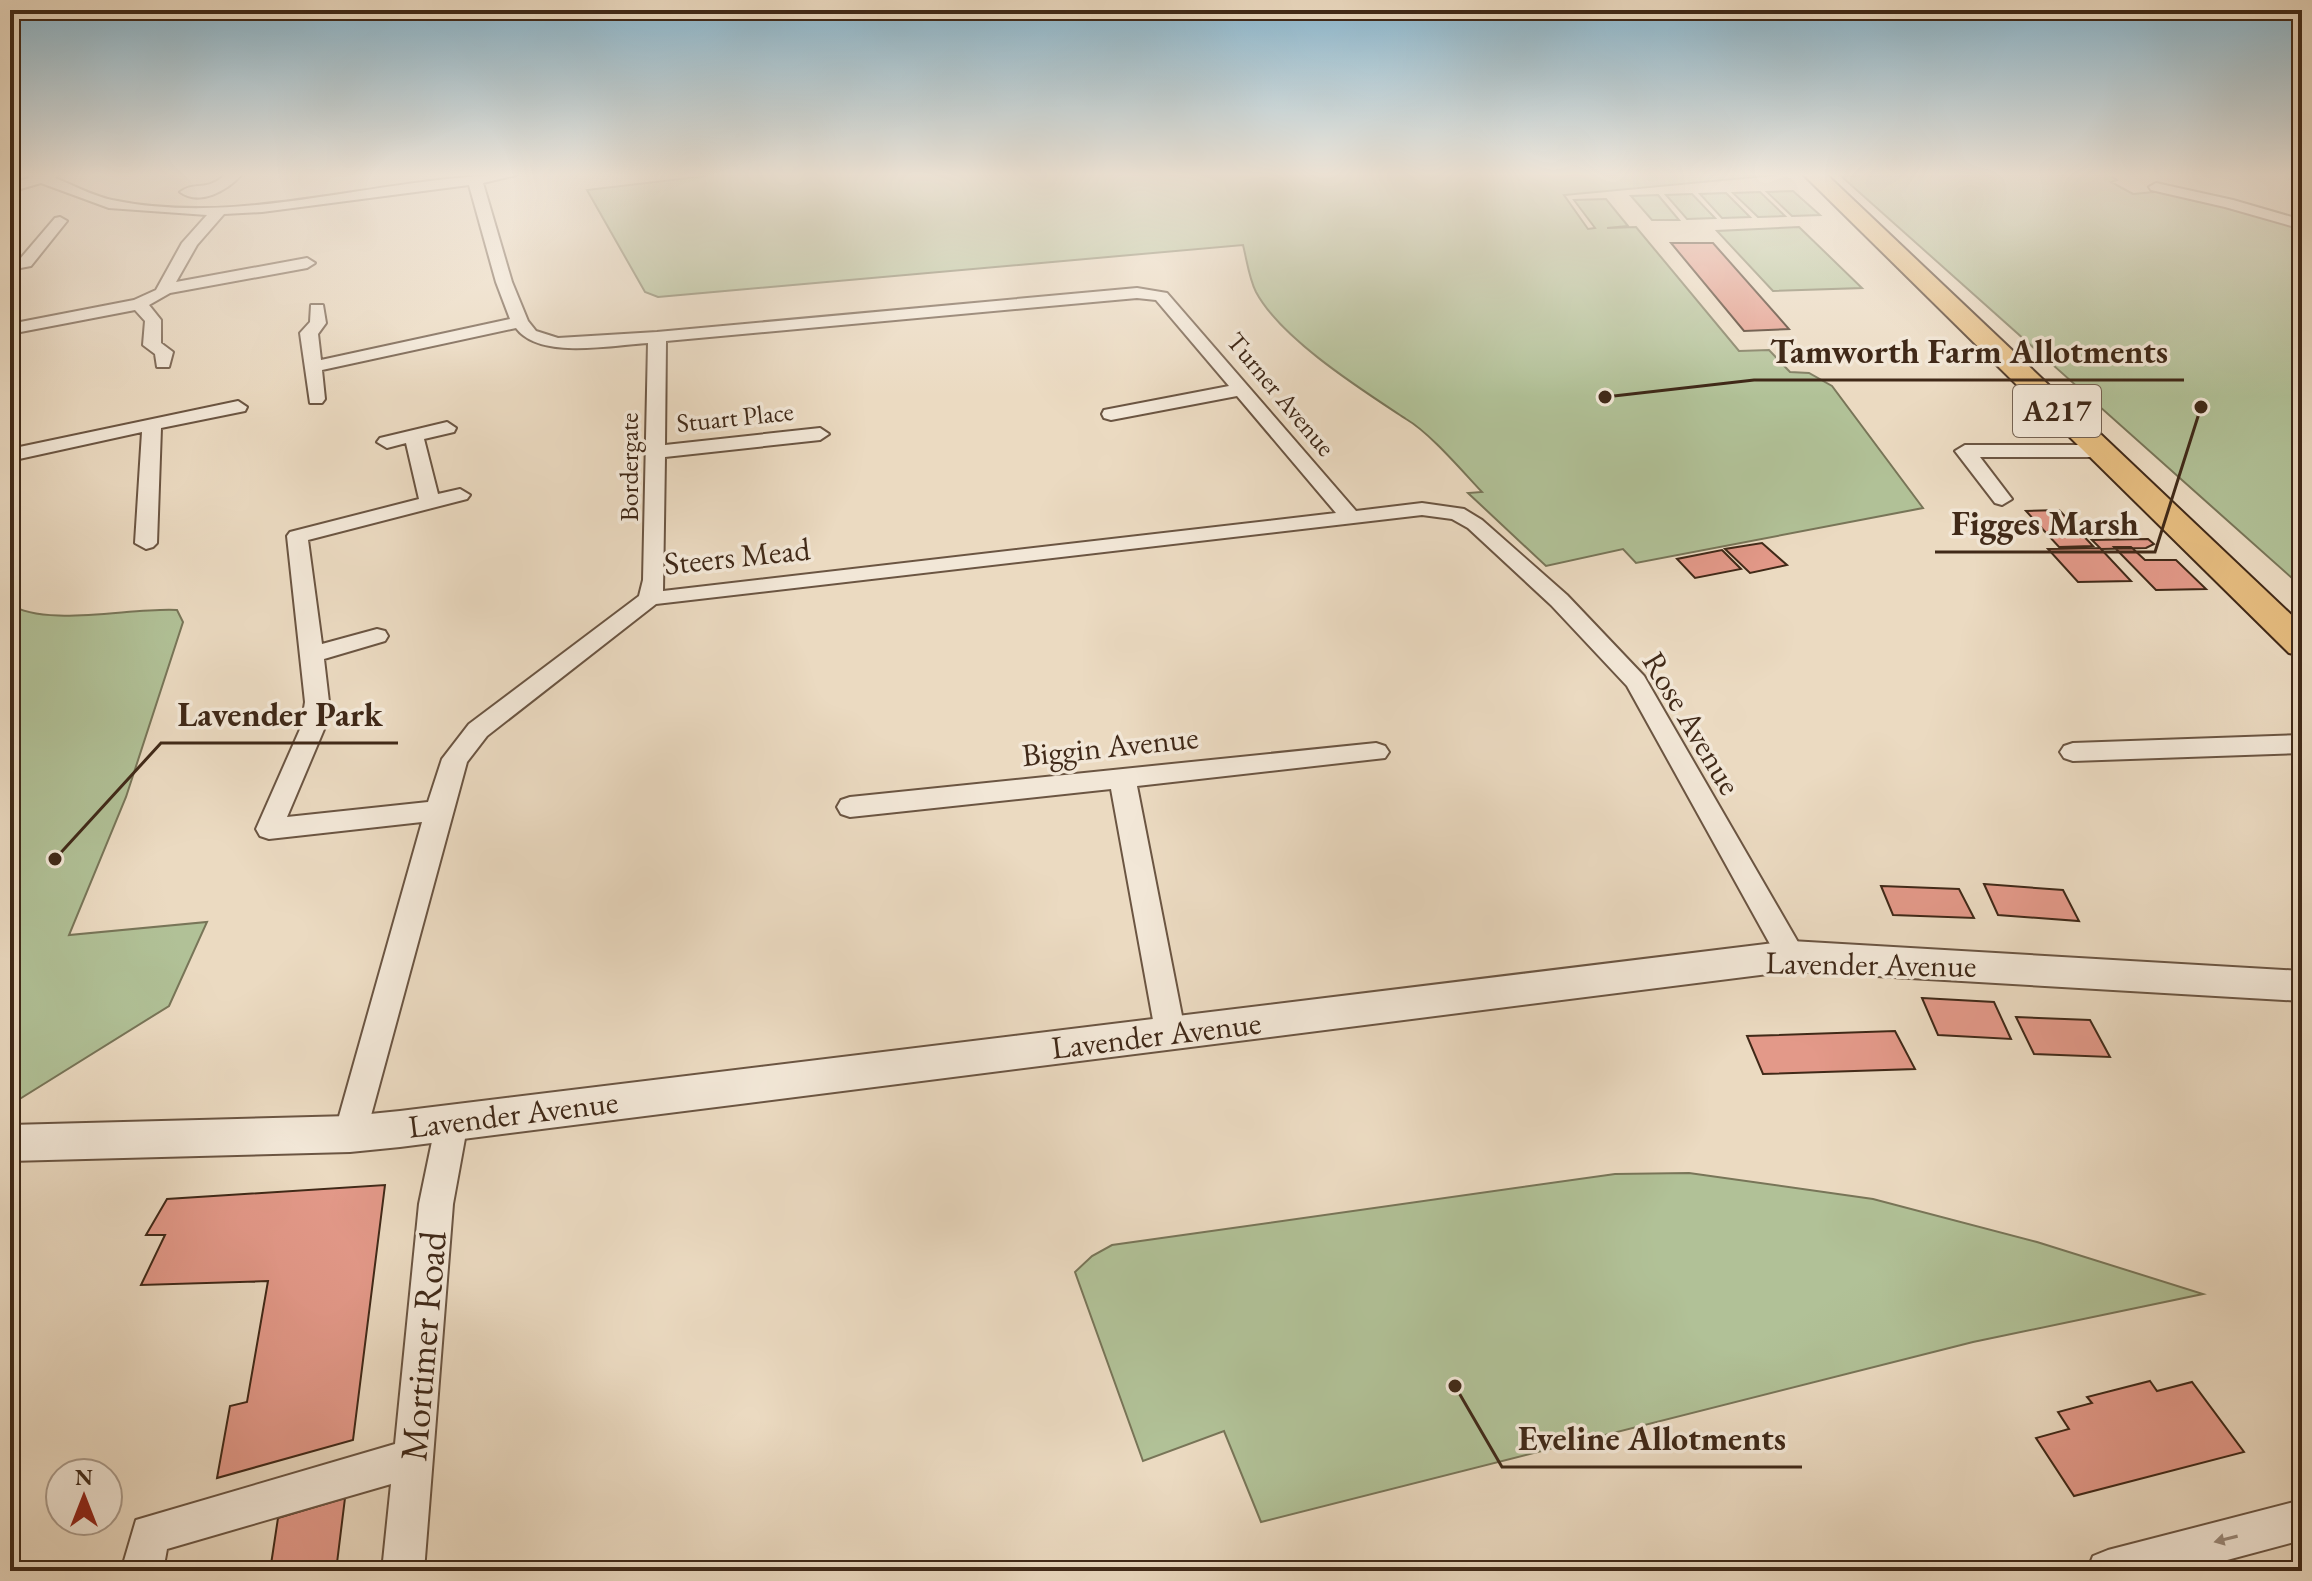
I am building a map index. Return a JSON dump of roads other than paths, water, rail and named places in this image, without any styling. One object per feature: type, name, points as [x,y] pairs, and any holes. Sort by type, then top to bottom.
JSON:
[{"type":"main road","name":"A217","points":[[1890,249],[2302,645]]},
{"type":"street","points":[[10,265],[25,263],[37,249]]},
{"type":"street","points":[[10,329],[157,298],[187,249]]},
{"type":"street","points":[[495,249],[520,322],[530,335],[557,343],[657,337]]},
{"type":"street","points":[[165,289],[307,263]]},
{"type":"street","name":"Turner Avenue","points":[[657,337],[1137,293],[1161,296],[1350,516]]},
{"type":"street","points":[[139,304],[153,320],[152,345],[164,352],[163,363]]},
{"type":"street","points":[[316,399],[309,333],[318,323],[317,309]]},
{"type":"street","points":[[313,367],[520,322]]},
{"type":"street","name":"Bordergate","points":[[650,598],[654,580],[657,337]]},
{"type":"street","points":[[1111,414],[1243,389]]},
{"type":"street","points":[[10,455],[238,407]]},
{"type":"street","points":[[146,543],[152,424]]},
{"type":"street","points":[[387,442],[447,428]]},
{"type":"street","name":"Stuart Place","points":[[656,452],[820,434]]},
{"type":"street","points":[[414,436],[430,502]]},
{"type":"street","points":[[2002,499],[1965,451],[2099,451]]},
{"type":"street","points":[[438,811],[269,829],[313,727],[317,702],[314,654],[297,529],[460,495]]},
{"type":"street","name":"Steers Mead","points":[[350,1134],[455,759],[469,739],[650,598],[1422,509]]},
{"type":"street","name":"Rose Avenue","points":[[1422,509],[1457,513],[1475,524],[1559,600],[1636,682],[1791,956]]},
{"type":"street","points":[[314,654],[377,636]]},
{"type":"street","points":[[2073,752],[2302,744]]},
{"type":"street","name":"Biggin Avenue","points":[[850,807],[1376,752]]},
{"type":"street","points":[[1122,778],[1170,1031]]},
{"type":"street","name":"Lavender Avenue","points":[[10,1143],[350,1134],[1791,956],[2302,986]]},
{"type":"street","name":"Mortimer Road","points":[[403,1571],[436,1204],[452,1122]]},
{"type":"street","points":[[142,1571],[150,1534],[413,1458]]},
{"type":"street","points":[[2108,1571],[2302,1520]]},
{"type":"place","name":"Tamworth Farm Allotments","points":[[1605,397]]},
{"type":"place","name":"Figges Marsh","points":[[2201,407]]},
{"type":"place","name":"Lavender Park","points":[[55,859]]},
{"type":"place","name":"Eveline Allotments","points":[[1455,1386]]}]
